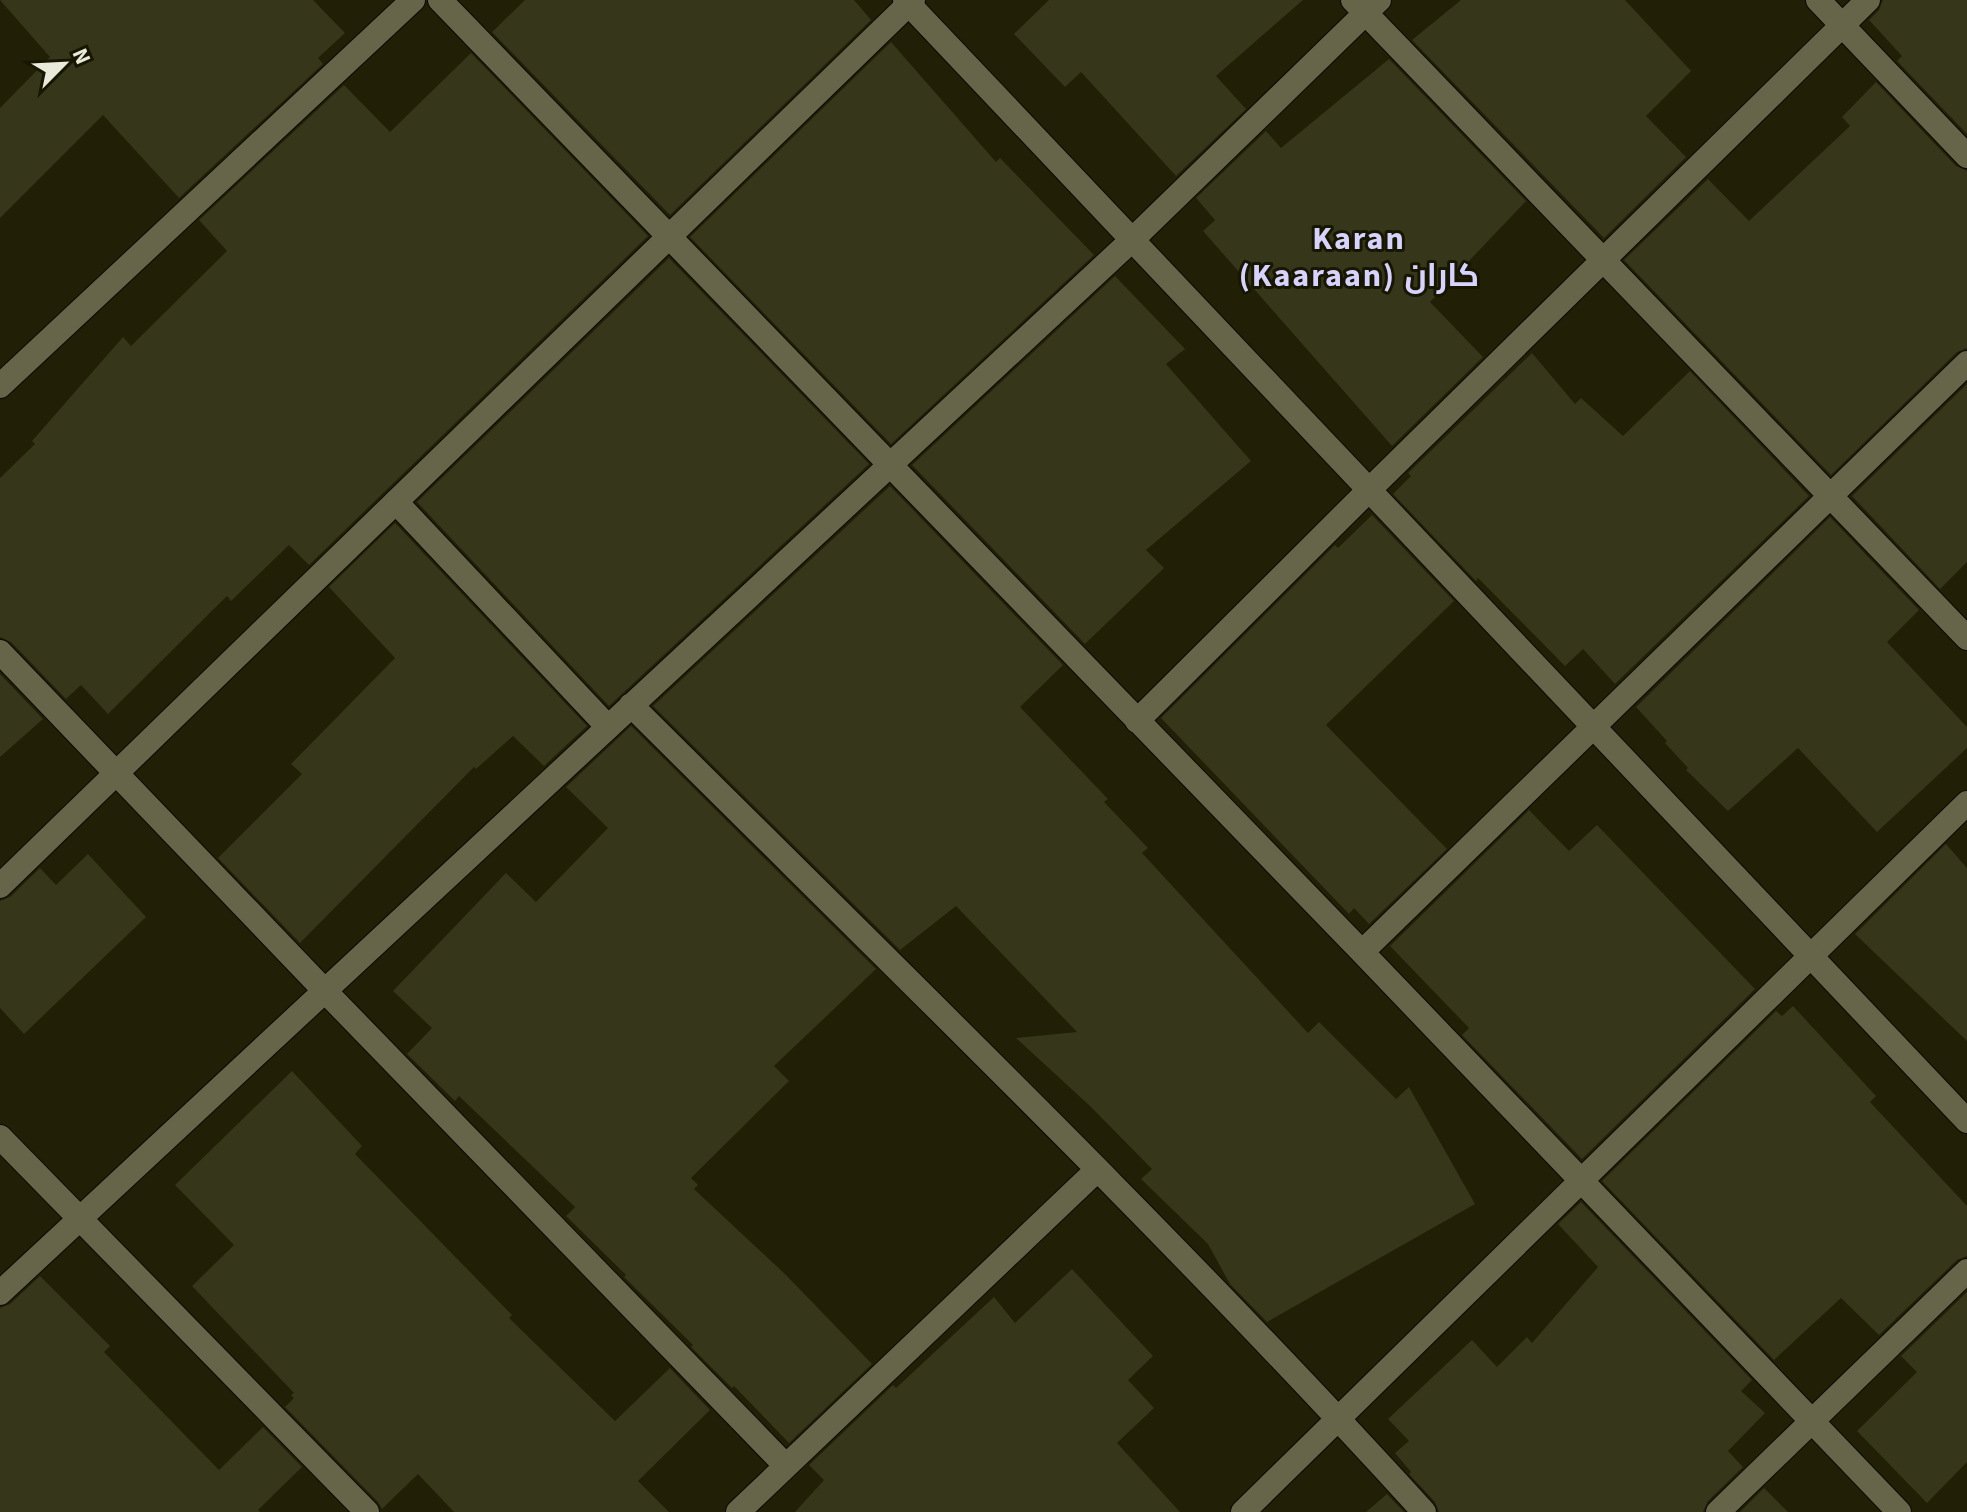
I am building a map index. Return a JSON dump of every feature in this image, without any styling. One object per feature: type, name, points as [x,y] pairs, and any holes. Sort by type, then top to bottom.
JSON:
[{"type":"street","points":[[0,386],[413,0]]},
{"type":"street","points":[[440,0],[1583,1181],[1899,1512]]},
{"type":"street","points":[[1818,0],[1967,156]]},
{"type":"street","points":[[1137,721],[1868,0]]},
{"type":"street","points":[[0,886],[909,1],[1967,1121]]},
{"type":"street","points":[[0,1293],[1133,239],[1366,4],[1602,260],[1967,638]]},
{"type":"street","points":[[1362,952],[1967,363]]},
{"type":"street","points":[[396,502],[608,727]]},
{"type":"street","points":[[0,652],[786,1466]]},
{"type":"street","points":[[631,705],[1097,1170],[1338,1418],[1424,1512]]},
{"type":"street","points":[[1243,1512],[1967,803]]},
{"type":"street","points":[[0,1137],[367,1512]]},
{"type":"street","points":[[738,1512],[1097,1170]]},
{"type":"street","points":[[1718,1512],[1967,1271]]},
{"type":"building","points":[[0,0],[313,0],[345,33],[318,58],[323,64],[179,198],[103,115],[0,218],[0,108],[50,57]]},
{"type":"building","points":[[525,0],[854,0],[871,20],[670,215],[492,32]]},
{"type":"building","points":[[1049,0],[1303,0],[1216,76],[1246,109],[1176,176],[1081,72],[1065,87],[1014,34]]},
{"type":"building","points":[[1461,0],[1625,0],[1691,71],[1646,116],[1686,157],[1604,238],[1412,40]]},
{"type":"building","points":[[1883,0],[1967,0],[1967,134],[1897,61],[1902,56],[1869,20],[1879,10]]},
{"type":"building","points":[[891,42],[996,162],[1000,158],[1094,255],[891,444],[690,237]]},
{"type":"building","points":[[471,53],[648,236],[309,565],[289,545],[231,601],[227,596],[108,714],[81,685],[66,699],[11,642],[0,637],[0,478],[35,444],[32,441],[123,337],[131,346],[227,251],[199,220],[344,85],[390,132]]},
{"type":"building","points":[[1389,59],[1526,201],[1430,302],[1483,357],[1392,446],[1203,231],[1215,220],[1196,198],[1266,131],[1281,148]]},
{"type":"building","points":[[1876,82],[1956,166],[1967,171],[1967,348],[1957,352],[1831,475],[1624,260],[1708,179],[1749,221],[1850,126],[1842,117]]},
{"type":"building","points":[[669,258],[869,464],[609,706],[417,502]]},
{"type":"building","points":[[1115,276],[1185,349],[1166,364],[1251,461],[1146,550],[1164,568],[1085,644],[912,465]]},
{"type":"building","points":[[1532,353],[1575,404],[1581,398],[1623,436],[1690,371],[1809,496],[1615,684],[1583,649],[1565,666],[1478,578],[1476,581],[1393,494],[1411,476],[1408,473]]},
{"type":"building","points":[[1967,384],[1967,562],[1940,589],[1852,496]]},
{"type":"building","points":[[890,486],[1063,665],[1020,707],[1108,799],[1104,802],[1148,848],[1142,853],[1308,1033],[1319,1022],[1396,1099],[1409,1087],[1475,1204],[1267,1322],[1230,1284],[1208,1244],[1141,1179],[1152,1169],[1016,1038],[1077,1032],[956,906],[900,950],[653,706]]},
{"type":"building","points":[[1372,515],[1454,601],[1326,725],[1447,849],[1369,924],[1354,908],[1349,914],[1161,718],[1335,545],[1338,548]]},
{"type":"building","points":[[1830,517],[1919,610],[1887,642],[1967,727],[1967,748],[1877,832],[1798,748],[1728,811],[1686,770],[1688,768],[1665,743],[1667,741],[1636,707]]},
{"type":"building","points":[[395,523],[587,726],[544,766],[513,736],[476,769],[474,767],[300,943],[218,858],[302,774],[291,764],[395,658],[329,587]]},
{"type":"building","points":[[0,674],[43,719],[0,757]]},
{"type":"building","points":[[631,726],[876,969],[774,1066],[789,1081],[691,1178],[698,1185],[694,1189],[786,1275],[872,1364],[789,1443],[691,1347],[693,1345],[566,1216],[575,1207],[459,1096],[455,1101],[407,1054],[432,1028],[393,991],[506,873],[536,902],[608,828],[566,787]]},
{"type":"building","points":[[1529,810],[1569,851],[1597,825],[1755,989],[1582,1159],[1462,1035],[1469,1028],[1390,946]]},
{"type":"building","points":[[1946,844],[1967,868],[1967,1041],[1855,934]]},
{"type":"building","points":[[88,854],[146,917],[24,1034],[0,1008],[0,901],[10,897],[40,868],[56,885]]},
{"type":"building","points":[[1793,1006],[1876,1096],[1870,1102],[1967,1206],[1967,1256],[1957,1260],[1879,1335],[1841,1298],[1774,1360],[1602,1181],[1776,1011],[1782,1016]]},
{"type":"building","points":[[292,1071],[362,1146],[355,1154],[512,1315],[509,1318],[615,1421],[670,1368],[710,1410],[638,1481],[669,1512],[454,1512],[418,1474],[382,1509],[285,1407],[294,1398],[291,1395],[294,1393],[192,1286],[234,1245],[175,1185]]},
{"type":"building","points":[[1581,1202],[1752,1380],[1741,1391],[1765,1413],[1728,1451],[1743,1467],[1708,1501],[1703,1512],[1439,1512],[1435,1502],[1409,1474],[1411,1472],[1395,1453],[1409,1441],[1388,1419],[1472,1340],[1497,1367],[1527,1337],[1532,1343],[1598,1267],[1558,1224]]},
{"type":"building","points":[[1072,1269],[1153,1356],[1128,1380],[1154,1408],[1117,1443],[1180,1512],[795,1512],[824,1480],[809,1465],[893,1385],[896,1388],[994,1297],[1015,1323]]},
{"type":"building","points":[[40,1276],[110,1346],[104,1352],[219,1470],[263,1427],[302,1467],[258,1510],[260,1512],[0,1512],[0,1308],[10,1304]]},
{"type":"building","points":[[1967,1292],[1967,1462],[1927,1503],[1857,1431],[1917,1372],[1901,1356]]},
{"type":"building","points":[[1764,1488],[1788,1512],[1740,1512]]},
{"type":"building","points":[[1387,1494],[1404,1512],[1366,1512]]},
{"type":"district","name":"Karan (Kaaraan) كاران","points":[[1359,258]]}]
